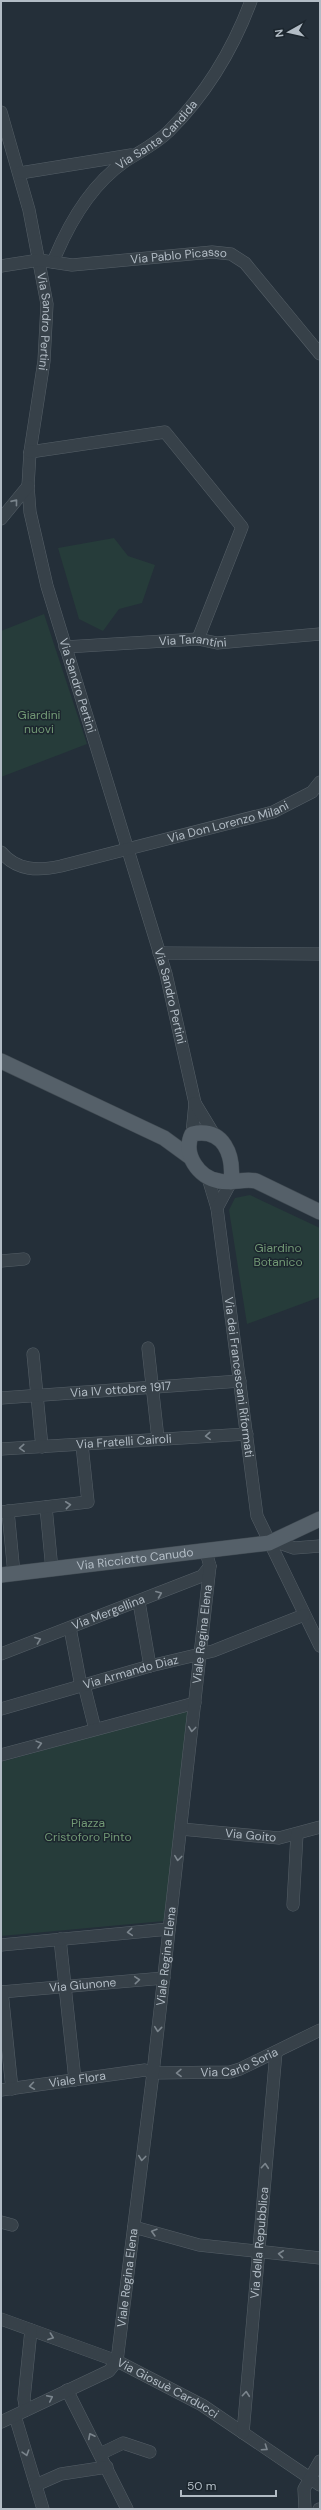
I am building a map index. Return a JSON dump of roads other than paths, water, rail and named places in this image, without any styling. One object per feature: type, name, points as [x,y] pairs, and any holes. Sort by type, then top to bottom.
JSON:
[{"type":"main road","points":[[1,1060],[164,1138],[190,1158],[208,1178],[231,1182],[250,1179]]},
{"type":"main road","points":[[164,1138],[191,1137],[203,1132],[215,1136],[223,1142],[229,1153],[250,1179],[320,1212]]},
{"type":"main road","points":[[190,1158],[191,1137]]},
{"type":"main road","points":[[229,1153],[232,1170],[231,1182]]},
{"type":"main road","name":"Via Ricciotto Canudo","points":[[8,1575],[52,1570],[208,1559],[272,1542],[320,1518]]},
{"type":"street","name":"Via Santa Candida","points":[[53,262],[75,219],[97,187],[110,173],[168,132],[194,103],[228,49],[252,1]]},
{"type":"street","name":"Via Sandro Pertini","points":[[1,112],[20,173],[47,304],[47,325],[30,452],[28,486],[30,512],[40,562],[65,647],[129,848],[159,953],[194,1103]]},
{"type":"street","points":[[20,173],[136,155]]},
{"type":"street","name":"Via Pablo Picasso","points":[[1,266],[39,260],[72,265],[212,252],[231,254],[250,268],[320,354]]},
{"type":"street","points":[[30,452],[165,432],[242,526],[198,638]]},
{"type":"street","points":[[1,519],[28,486]]},
{"type":"street","name":"Via Tarantini","points":[[65,647],[198,638],[217,643],[320,634]]},
{"type":"street","name":"Via Don Lorenzo Milani","points":[[1,852],[6,858],[21,867],[40,870],[273,812],[312,792],[320,782]]},
{"type":"street","points":[[159,953],[320,954]]},
{"type":"street","points":[[194,1103],[215,1136]]},
{"type":"street","points":[[191,1137],[194,1103]]},
{"type":"street","name":"Via dei Francescani Riformati","points":[[208,1178],[217,1208],[256,1512],[272,1542],[320,1646]]},
{"type":"street","points":[[217,1208],[231,1182]]},
{"type":"street","points":[[1,1262],[24,1259]]},
{"type":"street","points":[[148,1348],[158,1439]]},
{"type":"street","points":[[33,1354],[42,1447]]},
{"type":"street","name":"Via IV ottobre 1917","points":[[1,1398],[240,1381]]},
{"type":"street","name":"Via Fratelli Cairoli","points":[[1,1449],[247,1434]]},
{"type":"street","points":[[8,1575],[5,1512],[88,1502],[82,1444]]},
{"type":"street","points":[[46,1507],[52,1570]]},
{"type":"street","points":[[272,1542],[294,1548],[320,1546]]},
{"type":"street","name":"Via Mergellina","points":[[1,1654],[139,1602],[202,1576],[208,1559]]},
{"type":"street","name":"Viale Regina Elena","points":[[117,2361],[153,2073],[196,1703],[208,1559]]},
{"type":"street","points":[[139,1602],[150,1666]]},
{"type":"street","name":"Via Armando Diaz","points":[[1,1709],[150,1666],[213,1651],[304,1614]]},
{"type":"street","points":[[70,1628],[82,1685],[95,1729]]},
{"type":"street","points":[[1,1755],[196,1703]]},
{"type":"street","name":"Via Goito","points":[[181,1829],[280,1838],[320,1827]]},
{"type":"street","points":[[293,1905],[297,1834]]},
{"type":"street","points":[[1,1945],[169,1929]]},
{"type":"street","points":[[60,1939],[75,2080]]},
{"type":"street","name":"Via Giunone","points":[[2,1992],[164,1978]]},
{"type":"street","points":[[2,1992],[6,2090]]},
{"type":"street","name":"Via Carlo Soria","points":[[153,2073],[230,2072],[276,2052],[320,2030]]},
{"type":"street","name":"Via della Repubblica","points":[[243,2432],[276,2052]]},
{"type":"street","name":"Viale Flora","points":[[6,2090],[145,2070],[153,2073]]},
{"type":"street","points":[[134,2227],[199,2246],[320,2258]]},
{"type":"street","name":"Via Giosuè Carducci","points":[[1,2320],[117,2361],[202,2405],[320,2485]]},
{"type":"street","points":[[26,2410],[24,2399],[32,2330]]},
{"type":"street","points":[[1,2422],[109,2371],[117,2361]]},
{"type":"street","points":[[67,2390],[127,2509]]},
{"type":"street","points":[[15,2416],[43,2509]]},
{"type":"street","points":[[100,2454],[123,2443],[150,2452]]},
{"type":"street","points":[[305,2509],[304,2489],[320,2461]]},
{"type":"street","points":[[36,2485],[61,2474],[107,2467]]},
{"type":"park label","name":"Giardini nuovi","points":[[39,722]]},
{"type":"park label","name":"Giardino Botanico","points":[[278,1255]]},
{"type":"park label","name":"Piazza Cristoforo Pinto","points":[[88,1830]]}]
